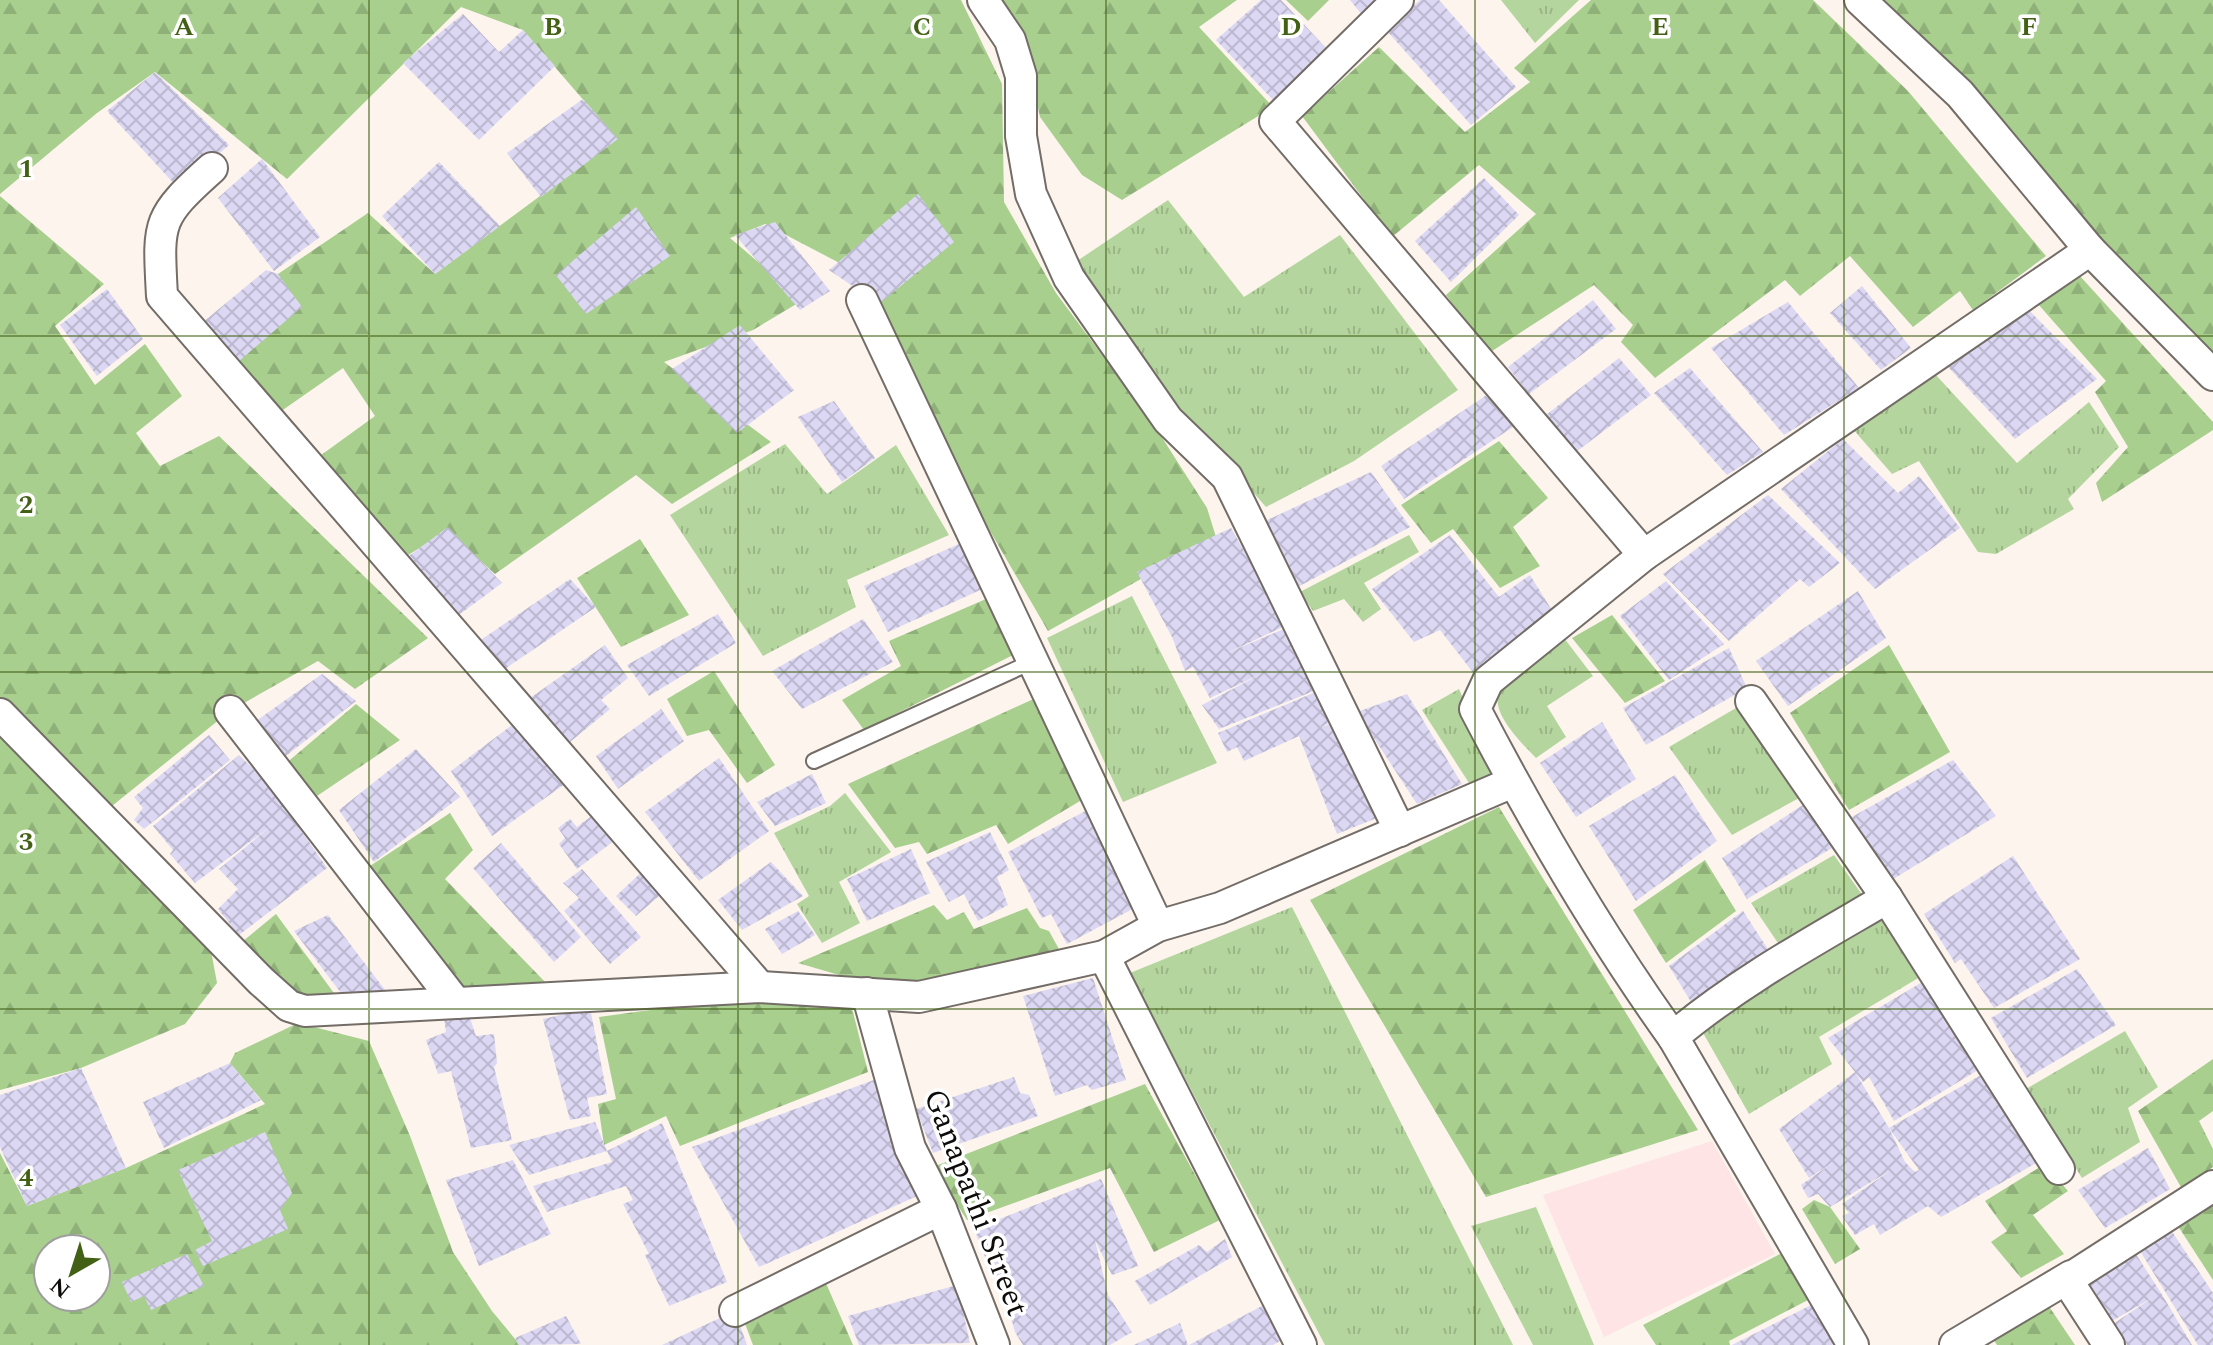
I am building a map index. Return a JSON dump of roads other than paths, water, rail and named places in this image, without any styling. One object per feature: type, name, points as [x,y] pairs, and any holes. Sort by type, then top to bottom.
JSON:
[{"type":"street","points":[[983,0],[1010,40],[1021,76],[1021,136],[1031,194],[1069,278],[1168,420],[1227,477],[1400,831]]},
{"type":"street","points":[[1398,0],[1275,121],[1644,555]]},
{"type":"street","points":[[1860,0],[1960,94],[2090,250],[2213,375]]},
{"type":"street","points":[[212,168],[173,203],[162,224],[162,296],[760,987]]},
{"type":"street","points":[[1853,1345],[1673,1037],[1638,989],[1513,782],[1475,709],[1488,681],[1644,555],[2090,250]]},
{"type":"street","points":[[862,300],[1158,926]]},
{"type":"street","points":[[1751,701],[1887,898],[2059,1169]]},
{"type":"street","points":[[230,711],[456,1003]]},
{"type":"street","points":[[0,714],[289,1006],[305,1011],[760,987],[919,997],[1104,956],[1158,926],[1220,908],[1513,782]]},
{"type":"street","points":[[1673,1037],[1699,1015],[1777,963],[1887,898]]},
{"type":"street","points":[[1104,956],[1301,1345]]},
{"type":"street","name":"Ganapathi Street","points":[[867,993],[910,1148],[941,1209],[994,1345]]},
{"type":"street","points":[[1955,1345],[2069,1278],[2213,1186]]},
{"type":"street","points":[[735,1311],[941,1209]]},
{"type":"street","points":[[2069,1278],[2109,1345]]},
{"type":"lane","points":[[814,761],[1034,661]]}]
